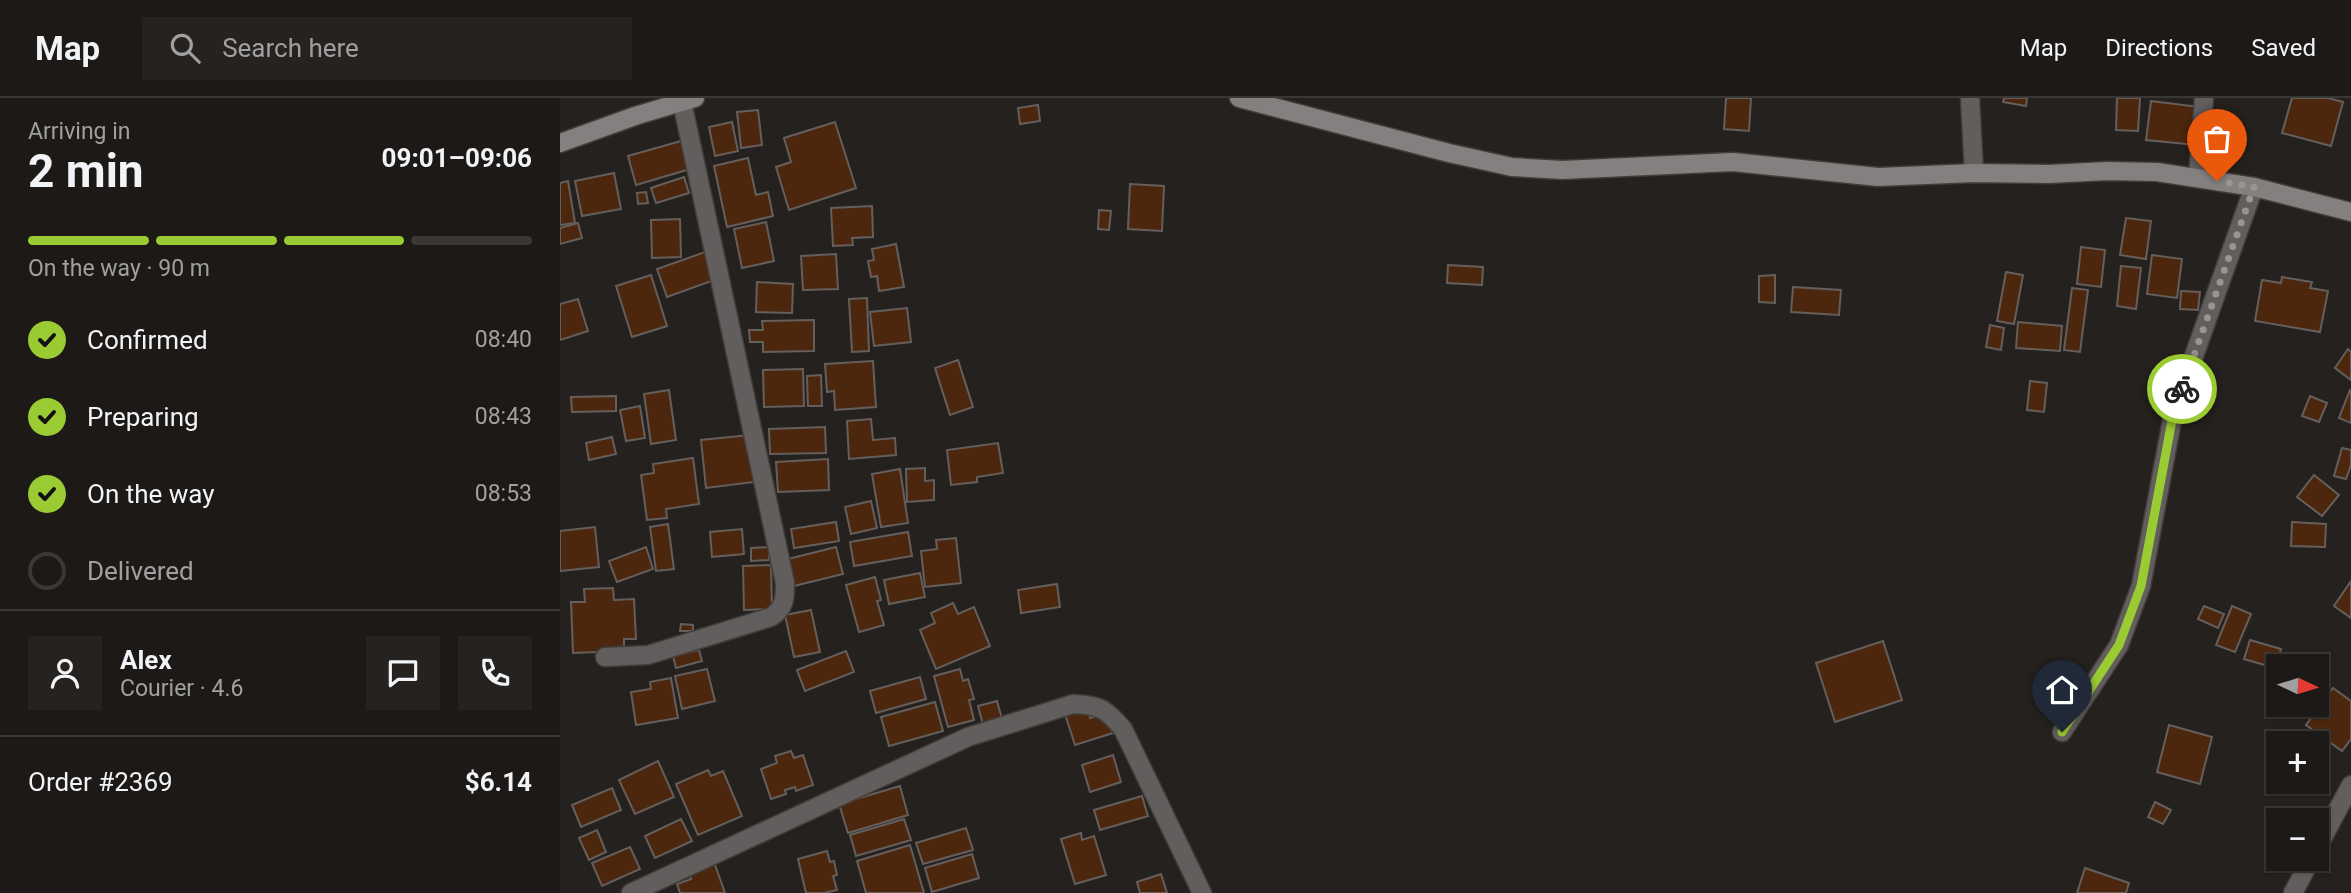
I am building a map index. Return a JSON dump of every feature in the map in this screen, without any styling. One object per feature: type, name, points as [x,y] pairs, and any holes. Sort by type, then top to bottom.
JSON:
[{"type":"street","points":[[1239,98],[1512,167],[1562,170],[1733,162],[1878,177],[1974,173],[2157,172],[2254,187],[2351,212]]},
{"type":"street","points":[[1970,98],[1974,173]]},
{"type":"street","points":[[2198,178],[2204,98]]},
{"type":"street","points":[[560,143],[688,100],[785,583],[785,600],[780,611],[771,617],[648,655],[604,657]]},
{"type":"street","points":[[2062,732],[2119,645],[2141,586],[2173,415],[2254,187]]},
{"type":"street","points":[[631,893],[968,737],[1073,704],[1092,705],[1108,711],[1124,729],[1202,893]]},
{"type":"street","points":[[2329,826],[2351,785]]},
{"type":"street","points":[[2293,893],[2305,871]]},
{"type":"building","points":[[1726,98],[1751,98],[1749,131],[1724,129]]},
{"type":"building","points":[[2004,98],[2027,98],[2026,106],[2003,102]]},
{"type":"building","points":[[2117,98],[2140,98],[2138,131],[2116,130]]},
{"type":"building","points":[[2292,98],[2328,98],[2343,102],[2331,146],[2282,133]]},
{"type":"building","points":[[2151,101],[2200,107],[2196,145],[2146,140]]},
{"type":"building","points":[[1038,105],[1040,121],[1020,124],[1018,108]]},
{"type":"building","points":[[758,110],[762,145],[741,148],[737,112]]},
{"type":"building","points":[[732,122],[738,151],[715,156],[709,127]]},
{"type":"building","points":[[835,122],[856,188],[789,210],[776,167],[791,162],[784,138]]},
{"type":"building","points":[[681,141],[690,169],[636,185],[628,156]]},
{"type":"building","points":[[748,158],[756,195],[768,192],[773,216],[727,227],[714,166]]},
{"type":"building","points":[[614,173],[621,209],[582,216],[575,181]]},
{"type":"building","points":[[684,177],[689,193],[656,203],[651,188]]},
{"type":"building","points":[[568,181],[575,223],[560,225],[560,183]]},
{"type":"building","points":[[1130,184],[1164,186],[1162,231],[1128,229]]},
{"type":"building","points":[[646,192],[648,203],[638,204],[637,193]]},
{"type":"building","points":[[872,206],[873,237],[852,238],[853,245],[833,246],[831,208]]},
{"type":"building","points":[[1099,210],[1111,211],[1109,230],[1098,229]]},
{"type":"building","points":[[2126,218],[2151,221],[2146,259],[2120,255]]},
{"type":"building","points":[[680,219],[681,257],[652,258],[651,220]]},
{"type":"building","points":[[766,222],[774,261],[742,268],[734,229]]},
{"type":"building","points":[[578,223],[582,238],[560,244],[560,228]]},
{"type":"building","points":[[896,244],[904,287],[879,291],[877,276],[871,277],[868,261],[874,260],[872,249]]},
{"type":"building","points":[[2081,247],[2105,250],[2101,287],[2077,284]]},
{"type":"building","points":[[708,251],[717,279],[667,297],[657,269]]},
{"type":"building","points":[[836,254],[838,289],[803,290],[801,256]]},
{"type":"building","points":[[2152,255],[2182,259],[2177,298],[2147,294]]},
{"type":"building","points":[[1448,265],[1483,267],[1482,285],[1447,283]]},
{"type":"building","points":[[2121,266],[2141,268],[2136,309],[2117,306]]},
{"type":"building","points":[[2006,272],[2023,275],[2014,324],[1997,321]]},
{"type":"building","points":[[651,275],[667,326],[632,337],[616,286]]},
{"type":"building","points":[[1775,275],[1775,303],[1759,302],[1759,276]]},
{"type":"building","points":[[2282,277],[2312,282],[2310,288],[2328,291],[2320,332],[2255,321],[2262,280],[2281,283]]},
{"type":"building","points":[[757,282],[793,284],[792,313],[756,312]]},
{"type":"building","points":[[1793,287],[1841,290],[1839,315],[1791,312]]},
{"type":"building","points":[[2072,288],[2088,290],[2080,352],[2064,350]]},
{"type":"building","points":[[2181,291],[2200,292],[2198,310],[2180,309]]},
{"type":"building","points":[[867,298],[869,351],[852,352],[849,299]]},
{"type":"building","points":[[578,299],[588,331],[560,340],[560,304]]},
{"type":"building","points":[[907,308],[911,342],[874,346],[870,312]]},
{"type":"building","points":[[814,320],[814,351],[763,352],[763,342],[750,342],[749,330],[763,330],[762,321]]},
{"type":"building","points":[[2018,322],[2062,326],[2060,351],[2016,348]]},
{"type":"building","points":[[1990,325],[2004,328],[2001,350],[1986,347]]},
{"type":"building","points":[[2348,349],[2351,352],[2351,380],[2335,368]]},
{"type":"building","points":[[958,360],[973,407],[950,415],[935,368]]},
{"type":"building","points":[[873,361],[876,407],[835,410],[834,391],[827,392],[825,364]]},
{"type":"building","points":[[803,369],[804,406],[764,407],[763,370]]},
{"type":"building","points":[[821,375],[822,406],[808,406],[807,376]]},
{"type":"building","points":[[2030,381],[2047,383],[2044,412],[2027,410]]},
{"type":"building","points":[[669,390],[676,440],[651,444],[644,394]]},
{"type":"building","points":[[2351,391],[2351,423],[2339,418]]},
{"type":"building","points":[[616,396],[616,411],[572,412],[571,397]]},
{"type":"building","points":[[2310,396],[2327,403],[2319,422],[2302,416]]},
{"type":"building","points":[[640,406],[645,438],[626,441],[620,410]]},
{"type":"building","points":[[871,419],[873,440],[895,438],[896,455],[849,459],[847,421]]},
{"type":"building","points":[[825,427],[826,453],[770,454],[769,429]]},
{"type":"building","points":[[749,435],[754,482],[706,488],[701,440]]},
{"type":"building","points":[[612,437],[616,454],[589,460],[586,443]]},
{"type":"building","points":[[998,443],[1003,473],[977,477],[977,482],[951,485],[947,450]]},
{"type":"building","points":[[2342,448],[2351,450],[2351,465],[2346,479],[2334,476]]},
{"type":"building","points":[[693,458],[699,504],[666,509],[667,518],[647,520],[641,475],[654,473],[653,464]]},
{"type":"building","points":[[828,459],[829,490],[778,492],[776,462]]},
{"type":"building","points":[[925,468],[925,481],[934,480],[934,500],[907,502],[906,469]]},
{"type":"building","points":[[900,469],[908,523],[881,527],[872,474]]},
{"type":"building","points":[[2314,475],[2339,495],[2322,516],[2297,497]]},
{"type":"building","points":[[871,501],[877,528],[851,534],[845,507]]},
{"type":"building","points":[[836,522],[839,541],[794,548],[791,529]]},
{"type":"building","points":[[2292,522],[2326,524],[2325,547],[2291,546]]},
{"type":"building","points":[[668,524],[674,569],[656,571],[650,527]]},
{"type":"building","points":[[595,527],[599,567],[560,571],[560,531]]},
{"type":"building","points":[[742,529],[744,554],[712,557],[710,532]]},
{"type":"building","points":[[908,532],[912,556],[854,566],[850,542]]},
{"type":"building","points":[[956,538],[961,583],[925,587],[921,551],[937,549],[936,540]]},
{"type":"building","points":[[646,547],[653,569],[617,582],[609,561]]},
{"type":"building","points":[[769,547],[769,560],[751,561],[751,548]]},
{"type":"building","points":[[836,547],[843,574],[794,586],[788,559]]},
{"type":"building","points":[[771,565],[772,609],[744,610],[743,566]]},
{"type":"building","points":[[920,573],[925,597],[889,604],[884,580]]},
{"type":"building","points":[[875,577],[881,600],[877,601],[884,625],[859,632],[846,585]]},
{"type":"building","points":[[2351,581],[2351,618],[2334,606]]},
{"type":"building","points":[[1057,584],[1060,607],[1021,613],[1018,590]]},
{"type":"building","points":[[613,588],[614,600],[634,599],[636,639],[624,639],[624,651],[573,653],[571,602],[585,602],[584,589]]},
{"type":"building","points":[[953,603],[958,614],[974,607],[990,646],[936,669],[920,630],[935,623],[931,613]]},
{"type":"building","points":[[2204,606],[2224,614],[2218,628],[2198,619]]},
{"type":"building","points":[[2232,606],[2251,614],[2235,652],[2216,645]]},
{"type":"building","points":[[811,610],[820,652],[794,657],[785,615]]},
{"type":"building","points":[[681,624],[693,625],[693,631],[680,631]]},
{"type":"building","points":[[2250,640],[2281,649],[2279,654],[2266,654],[2266,665],[2244,659]]},
{"type":"building","points":[[1883,641],[1902,700],[1835,722],[1816,663]]},
{"type":"building","points":[[699,650],[702,661],[676,668],[673,656]]},
{"type":"building","points":[[846,651],[854,672],[805,691],[797,670]]},
{"type":"building","points":[[707,669],[715,701],[682,709],[675,676]]},
{"type":"building","points":[[960,669],[963,681],[968,679],[974,699],[969,700],[974,720],[948,727],[934,676]]},
{"type":"building","points":[[920,677],[926,699],[876,713],[870,691]]},
{"type":"building","points":[[671,678],[678,718],[636,725],[631,692],[651,689],[650,682]]},
{"type":"building","points":[[2333,688],[2351,701],[2351,739],[2342,751],[2329,742],[2329,731],[2314,731],[2306,725],[2311,718],[2329,718],[2329,693]]},
{"type":"building","points":[[997,701],[1002,719],[983,725],[978,706]]},
{"type":"building","points":[[935,702],[943,731],[889,746],[881,717]]},
{"type":"building","points":[[1087,708],[1090,718],[1107,713],[1113,733],[1075,745],[1065,714]]},
{"type":"building","points":[[2169,725],[2212,737],[2200,784],[2157,772]]},
{"type":"building","points":[[791,751],[794,758],[803,755],[813,785],[796,791],[795,787],[785,790],[786,794],[771,799],[761,769],[777,763],[775,756]]},
{"type":"building","points":[[1113,755],[1121,782],[1090,792],[1082,765]]},
{"type":"building","points":[[658,761],[674,797],[635,814],[619,780]]},
{"type":"building","points":[[708,770],[711,776],[723,771],[742,816],[698,835],[676,784]]},
{"type":"building","points":[[900,786],[908,815],[848,833],[839,804]]},
{"type":"building","points":[[612,788],[621,810],[581,827],[572,805]]},
{"type":"building","points":[[1142,796],[1148,816],[1100,830],[1094,810]]},
{"type":"building","points":[[2155,802],[2171,810],[2163,824],[2148,817]]},
{"type":"building","points":[[681,819],[692,841],[655,858],[645,836]]},
{"type":"building","points":[[904,819],[911,840],[856,856],[850,835]]},
{"type":"building","points":[[966,828],[973,850],[923,864],[916,843]]},
{"type":"building","points":[[597,830],[606,852],[589,860],[579,838]]},
{"type":"building","points":[[1081,833],[1082,840],[1094,836],[1106,875],[1075,884],[1061,839]]},
{"type":"building","points":[[910,845],[924,893],[866,893],[857,861]]},
{"type":"building","points":[[630,847],[640,869],[602,886],[592,863]]},
{"type":"building","points":[[827,851],[830,862],[834,861],[837,875],[833,876],[837,890],[806,893],[798,859]]},
{"type":"building","points":[[972,854],[979,878],[932,892],[925,868]]},
{"type":"building","points":[[713,859],[725,893],[680,893],[677,884],[691,879],[688,868]]},
{"type":"building","points":[[2085,868],[2129,883],[2126,893],[2077,893]]},
{"type":"building","points":[[1161,874],[1167,893],[1140,893],[1137,882]]},
{"type":"way so far","points":[[2182,389],[2254,187],[2217,181]]},
{"type":"route","points":[[2062,732],[2119,645],[2141,586],[2173,415],[2182,389]]}]
